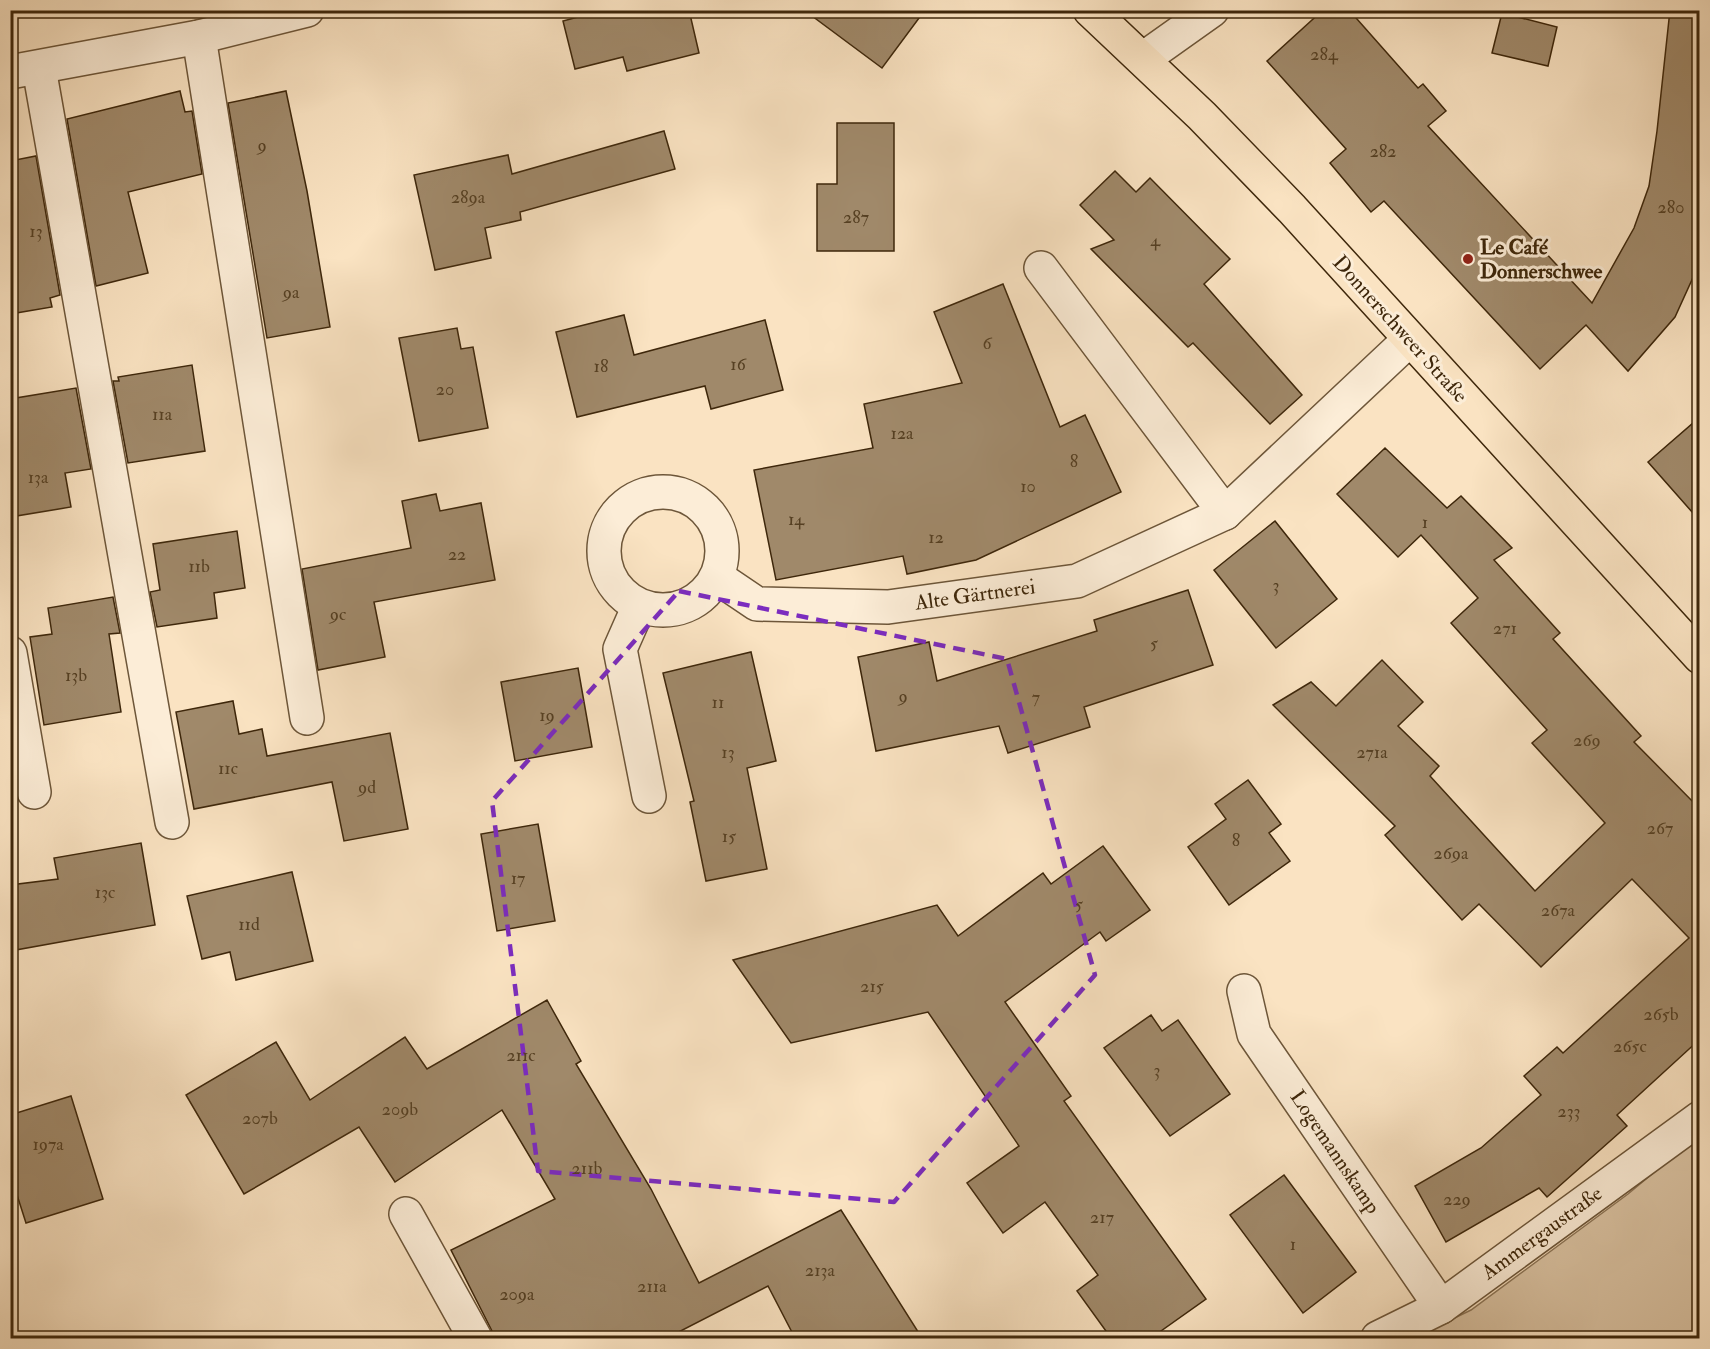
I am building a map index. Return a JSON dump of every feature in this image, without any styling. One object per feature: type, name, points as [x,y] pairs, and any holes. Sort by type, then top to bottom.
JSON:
[{"type":"main road","name":"Donnerschweer Straße","points":[[1090,10],[1202,116],[1292,209],[1700,657]]},
{"type":"street","points":[[172,822],[25,70],[199,37],[307,10]]},
{"type":"street","points":[[1143,59],[1212,10]]},
{"type":"street","points":[[199,37],[307,718]]},
{"type":"street","points":[[1041,267],[1225,513]]},
{"type":"street","name":"Alte Gärtnerei","points":[[717,578],[757,604],[888,607],[1077,581],[1225,513],[1409,340]]},
{"type":"street","points":[[652,492],[678,493],[696,501],[714,520],[722,539],[722,560],[717,578],[705,594],[688,606],[664,611],[639,606],[618,590],[607,572],[603,547],[609,527],[625,505],[652,492]]},
{"type":"street","points":[[639,606],[620,649],[649,796]]},
{"type":"street","points":[[10,652],[34,792]]},
{"type":"street","name":"Logemannskamp","points":[[1244,991],[1254,1034],[1441,1306]]},
{"type":"street","name":"Ammergaustraße","points":[[1378,1338],[1441,1306],[1700,1118]]},
{"type":"street","points":[[406,1214],[475,1338]]},
{"type":"highlighted area","points":[[679,591],[1007,659],[1095,975],[894,1202],[538,1171],[492,801]]},
{"type":"shaded area","points":[[1699,1135],[1699,1338],[1413,1338],[1471,1310],[1628,1194]]},
{"type":"building","points":[[604,10],[689,10],[699,53],[627,71],[623,57],[575,69],[563,21]]},
{"type":"building","points":[[804,10],[925,10],[882,68]]},
{"type":"building","points":[[1323,10],[1349,10],[1418,88],[1423,84],[1446,111],[1428,126],[1592,303],[1634,228],[1649,186],[1670,10],[1700,10],[1700,262],[1675,317],[1628,371],[1586,325],[1540,369],[1384,201],[1371,212],[1330,163],[1346,149],[1267,61]]},
{"type":"building","points":[[1502,13],[1557,27],[1548,66],[1492,53]]},
{"type":"building","points":[[180,91],[185,112],[192,111],[202,174],[128,192],[148,273],[96,286],[67,119]]},
{"type":"building","points":[[286,91],[307,191],[330,327],[267,338],[228,103]]},
{"type":"building","points":[[837,123],[894,123],[894,251],[817,251],[817,184],[837,184]]},
{"type":"building","points":[[664,131],[675,169],[520,212],[521,220],[485,228],[491,258],[435,270],[414,175],[508,155],[512,174]]},
{"type":"building","points":[[36,156],[60,295],[50,298],[52,307],[10,314],[10,161]]},
{"type":"building","points":[[1115,171],[1136,192],[1150,178],[1230,259],[1204,284],[1302,395],[1270,424],[1193,343],[1188,347],[1091,249],[1114,240],[1080,205]]},
{"type":"building","points":[[1003,284],[1060,427],[1085,415],[1121,492],[976,560],[907,574],[903,556],[776,580],[754,470],[873,448],[864,404],[962,383],[934,312]]},
{"type":"building","points":[[624,315],[634,355],[765,320],[783,390],[711,409],[705,386],[577,417],[556,332]]},
{"type":"building","points":[[457,328],[461,349],[473,347],[488,428],[419,441],[399,338]]},
{"type":"building","points":[[192,365],[205,451],[128,463],[113,381],[119,381],[118,377]]},
{"type":"building","points":[[76,388],[91,469],[65,473],[71,507],[10,517],[10,399]]},
{"type":"building","points":[[1700,417],[1700,521],[1648,462]]},
{"type":"building","points":[[1385,448],[1447,508],[1461,496],[1512,548],[1494,560],[1560,633],[1553,639],[1641,736],[1634,742],[1700,809],[1700,1039],[1617,1115],[1627,1126],[1547,1197],[1539,1188],[1446,1242],[1415,1186],[1481,1148],[1541,1095],[1524,1076],[1557,1047],[1563,1053],[1689,938],[1632,879],[1541,967],[1479,904],[1462,920],[1385,835],[1395,826],[1273,705],[1311,682],[1336,706],[1382,660],[1423,702],[1398,726],[1439,766],[1430,776],[1535,891],[1605,823],[1532,743],[1547,730],[1451,623],[1478,598],[1421,535],[1398,557],[1337,494]]},
{"type":"building","points":[[436,494],[440,511],[481,503],[495,580],[374,602],[385,657],[318,670],[302,569],[411,548],[402,501]]},
{"type":"building","points":[[1275,521],[1337,599],[1276,648],[1214,570]]},
{"type":"building","points":[[237,531],[245,588],[214,593],[217,618],[157,627],[150,592],[160,590],[153,544]]},
{"type":"building","points":[[1188,590],[1213,665],[1084,707],[1090,727],[1008,753],[999,726],[876,751],[858,657],[929,642],[937,681],[1097,631],[1094,620]]},
{"type":"building","points":[[113,597],[120,633],[109,634],[121,712],[44,725],[30,637],[52,634],[48,608]]},
{"type":"building","points":[[751,652],[776,761],[747,768],[767,869],[706,881],[690,802],[694,801],[663,673]]},
{"type":"building","points":[[578,668],[592,747],[515,761],[501,682]]},
{"type":"building","points":[[233,701],[239,734],[262,729],[267,756],[390,733],[408,829],[344,841],[332,782],[194,809],[176,712]]},
{"type":"building","points":[[1248,780],[1281,824],[1269,833],[1290,861],[1229,905],[1188,847],[1226,819],[1215,804]]},
{"type":"building","points":[[538,824],[555,921],[497,931],[481,834]]},
{"type":"building","points":[[141,843],[155,925],[10,951],[10,885],[58,879],[54,858]]},
{"type":"building","points":[[1103,846],[1150,910],[1106,941],[1100,932],[1005,1002],[1071,1096],[1064,1101],[1206,1299],[1151,1338],[1111,1338],[1077,1291],[1098,1275],[1045,1202],[1003,1233],[967,1183],[1019,1146],[928,1012],[791,1043],[733,960],[937,905],[958,936],[1043,873],[1051,884]]},
{"type":"building","points":[[292,872],[313,961],[236,980],[230,952],[202,959],[187,896]]},
{"type":"building","points":[[547,1000],[581,1061],[576,1064],[651,1189],[699,1283],[841,1210],[922,1338],[795,1338],[768,1286],[667,1338],[495,1338],[451,1250],[555,1199],[502,1110],[395,1182],[359,1127],[244,1194],[186,1095],[276,1042],[310,1100],[405,1037],[427,1069]]},
{"type":"building","points":[[1151,1015],[1162,1031],[1178,1020],[1230,1094],[1170,1136],[1104,1048]]},
{"type":"building","points":[[71,1096],[103,1199],[26,1223],[10,1173],[10,1115]]},
{"type":"building","points":[[1284,1175],[1356,1272],[1303,1313],[1230,1215]]},
{"type":"place","name":"Le Café Donnerschwee","points":[[1468,259]]}]
